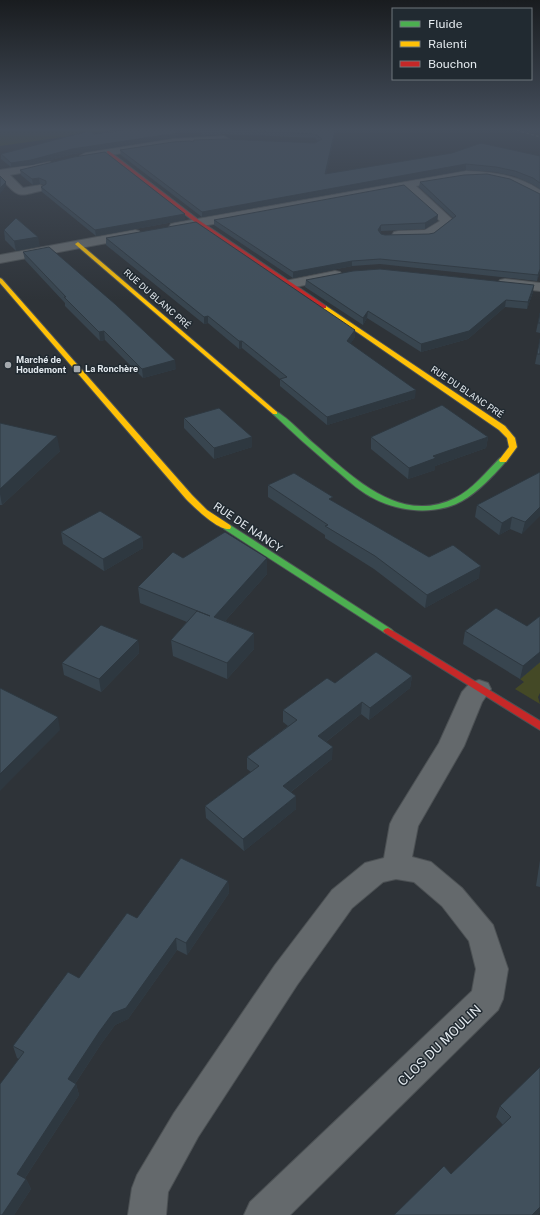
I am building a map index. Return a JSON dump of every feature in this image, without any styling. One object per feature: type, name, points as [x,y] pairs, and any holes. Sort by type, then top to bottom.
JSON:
[{"type":"street","points":[[15,187],[20,192],[40,188]]},
{"type":"street","name":"RUE DU BLANC PRÉ","points":[[78,244],[348,476],[381,499],[396,504],[413,507],[433,507],[445,505],[459,499],[507,457],[513,447],[511,438],[502,428],[198,222],[153,187]]},
{"type":"street","points":[[165,229],[395,187]]},
{"type":"street","points":[[385,235],[428,234],[448,220],[408,187]]},
{"type":"street","points":[[529,187],[540,196]]},
{"type":"street","points":[[0,259],[150,231]]},
{"type":"street","points":[[290,284],[344,274]]},
{"type":"street","points":[[493,282],[540,287]]},
{"type":"street","name":"RUE DE NANCY","points":[[3,287],[204,512],[267,555],[540,726]]},
{"type":"street","points":[[396,866],[404,824],[451,746],[471,698],[479,689]]},
{"type":"street","name":"CLOS DU MOULIN","points":[[147,1215],[150,1188],[182,1131],[286,975],[342,899],[375,872],[396,866],[421,871],[452,897],[482,936],[492,969],[487,998],[263,1215]]},
{"type":"green space","points":[[540,662],[540,693],[538,697],[540,704],[515,689],[524,682],[520,679]]},
{"type":"building","points":[[41,187],[150,187],[185,214],[95,230]]},
{"type":"building","points":[[169,187],[341,187],[202,212]]},
{"type":"building","points":[[395,187],[406,187],[438,215],[425,223],[381,225],[378,230],[381,234],[434,233],[456,216],[425,187],[525,187],[540,194],[540,269],[538,275],[380,259],[352,261],[293,272],[214,220]]},
{"type":"building","points":[[16,218],[38,237],[14,241],[4,230]]},
{"type":"building","points":[[196,222],[355,330],[347,341],[416,390],[327,417],[280,379],[287,377],[208,316],[204,317],[106,238]]},
{"type":"building","points":[[49,247],[115,304],[175,360],[142,369],[104,331],[99,332],[64,297],[66,297],[23,252]]},
{"type":"building","points":[[380,269],[534,285],[528,302],[506,300],[469,331],[421,344],[368,311],[363,318],[306,280],[353,271]]},
{"type":"building","points":[[540,339],[540,354],[537,354]]},
{"type":"building","points":[[442,405],[488,437],[433,456],[436,458],[409,468],[371,437]]},
{"type":"building","points":[[219,408],[252,437],[214,448],[184,418]]},
{"type":"building","points":[[0,423],[57,436],[0,489]]},
{"type":"building","points":[[540,472],[540,507],[525,522],[512,517],[502,523],[477,505]]},
{"type":"building","points":[[294,473],[333,497],[329,499],[429,557],[453,545],[481,566],[427,595],[375,556],[325,526],[328,525],[268,485]]},
{"type":"building","points":[[100,511],[142,537],[103,559],[61,532]]},
{"type":"building","points":[[225,532],[267,558],[214,617],[254,633],[227,663],[171,640],[197,611],[210,616],[138,587],[173,552],[183,558]]},
{"type":"building","points":[[496,608],[527,626],[540,616],[540,652],[523,666],[465,631]]},
{"type":"building","points":[[101,625],[138,640],[99,679],[62,663]]},
{"type":"building","points":[[376,652],[412,676],[370,708],[362,702],[318,736],[333,747],[283,786],[296,796],[243,839],[205,806],[259,766],[247,757],[297,720],[283,710],[327,678],[335,683]]},
{"type":"building","points":[[0,688],[58,717],[0,774]]},
{"type":"building","points":[[181,858],[228,881],[186,943],[176,938],[126,1008],[113,1013],[99,1032],[68,1079],[76,1084],[17,1174],[26,1179],[2,1215],[0,1215],[0,1084],[24,1052],[13,1046],[68,972],[79,978],[127,913],[137,918]]},
{"type":"building","points":[[540,1067],[540,1207],[532,1215],[394,1215],[444,1166],[451,1174],[511,1117],[500,1106]]},
{"type":"traffic: fast","points":[[275,413],[363,489],[381,499],[399,505],[429,508],[449,504],[463,497],[503,460]]},
{"type":"traffic: fast","points":[[227,527],[388,631]]},
{"type":"traffic: slow","points":[[78,244],[275,413]]},
{"type":"traffic: slow","points":[[0,280],[189,497],[204,512],[227,527]]},
{"type":"traffic: slow","points":[[324,307],[502,428],[511,438],[513,447],[503,460]]},
{"type":"traffic: jam","points":[[153,187],[198,222],[324,307]]},
{"type":"traffic: jam","points":[[388,631],[540,726]]},
{"type":"place","name":"Marché de Houdemont","points":[[8,365]]},
{"type":"place","name":"La Ronchère","points":[[77,369]]}]
